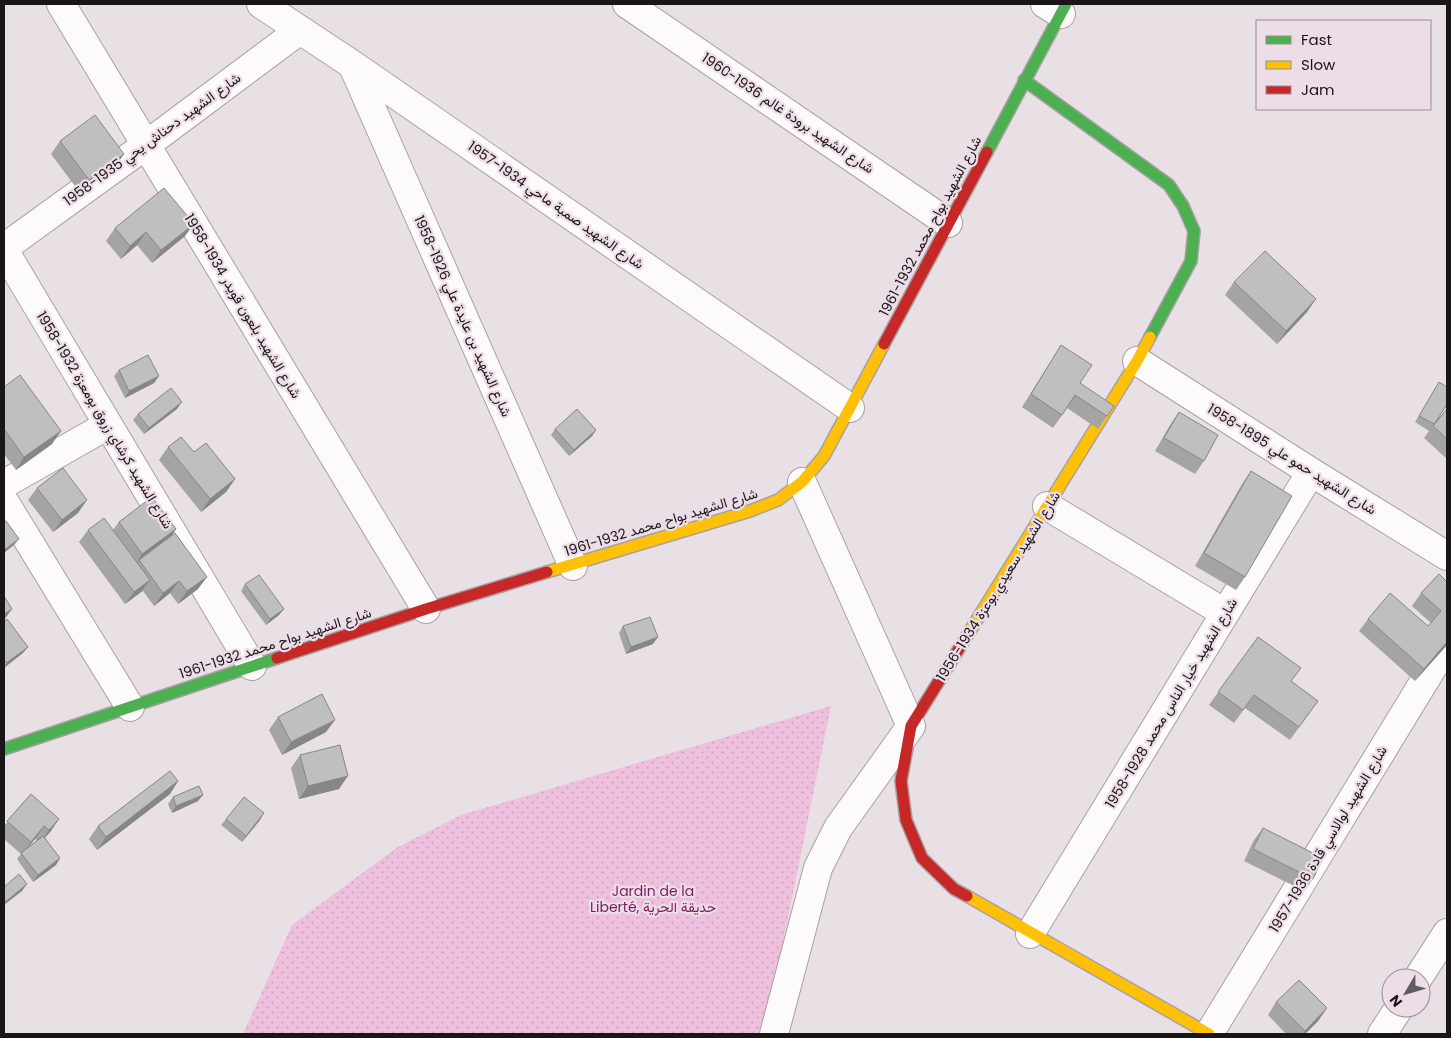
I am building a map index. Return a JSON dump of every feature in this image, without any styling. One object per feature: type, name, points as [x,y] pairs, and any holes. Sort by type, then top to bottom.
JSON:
[{"type":"street","name":"شارع الشهيد بلعون قويدر 1934-1958","points":[[61,4],[426,609]]},
{"type":"street","name":"شارع الشهيد صمبة ماحي 1934-1957","points":[[261,4],[850,408]]},
{"type":"street","name":"شارع الشهيد برودة غالم 1936-1960","points":[[627,4],[948,223]]},
{"type":"street","name":"شارع الشهيد بواح محمد 1932-1961","points":[[5,746],[130,707],[426,609],[750,511],[778,500],[802,482],[824,456],[1024,80],[1057,7]]},
{"type":"street","name":"شارع الشهيد دحناش يحي 1935-1958","points":[[4,249],[300,30]]},
{"type":"street","name":"شارع الشهيد بن عايدة علي 1926-1958","points":[[353,66],[572,566]]},
{"type":"street","name":"شارع الشهيد سعيدي بوعزة 1934-1956","points":[[1024,80],[1169,185],[1183,206],[1194,231],[1190,261],[1137,361],[911,726],[901,781],[906,820],[922,858],[954,889],[1030,934],[1209,1034]]},
{"type":"street","name":"شارع الشهيد كرشاي زروق بومعزة 1932-1958","points":[[4,249],[252,666]]},
{"type":"street","name":"شارع الشهيد حمو علي 1895-1958","points":[[1137,361],[1447,556]]},
{"type":"street","points":[[4,484],[108,425]]},
{"type":"street","name":"شارع الشهيد خيار الناس محمد 1928-1958","points":[[1030,934],[1311,472]]},
{"type":"street","points":[[774,1034],[818,868],[838,828],[911,726],[802,482]]},
{"type":"street","points":[[4,501],[130,707]]},
{"type":"street","points":[[1047,506],[1225,613]]},
{"type":"street","name":"شارع الشهيد لوالاسي قادة 1936-1957","points":[[1209,1034],[1447,644]]},
{"type":"street","points":[[1424,968],[1447,932]]},
{"type":"street","points":[[1382,1034],[1392,1018]]},
{"type":"green space","name":"Jardin de la Liberté, حديقة الحرية","points":[[831,706],[773,991],[758,1034],[243,1034],[292,925],[398,847],[461,815]]},
{"type":"building","points":[[95,115],[124,154],[89,180],[60,141]]},
{"type":"building","points":[[164,188],[194,224],[161,250],[146,232],[130,246],[115,228]]},
{"type":"building","points":[[1265,251],[1316,299],[1286,331],[1234,282]]},
{"type":"building","points":[[1061,345],[1092,365],[1080,383],[1114,406],[1107,416],[1075,395],[1062,415],[1031,394]]},
{"type":"building","points":[[148,355],[159,376],[129,391],[119,370]]},
{"type":"building","points":[[20,375],[61,431],[24,457],[4,429],[4,387]]},
{"type":"building","points":[[1439,382],[1447,387],[1447,404],[1434,424],[1419,416]]},
{"type":"building","points":[[171,388],[182,402],[149,428],[138,414]]},
{"type":"building","points":[[577,409],[596,430],[574,450],[555,429]]},
{"type":"building","points":[[1447,409],[1447,439],[1433,426]]},
{"type":"building","points":[[1179,412],[1218,435],[1204,461],[1164,438]]},
{"type":"building","points":[[181,437],[194,452],[206,443],[235,479],[210,499],[168,447]]},
{"type":"building","points":[[63,468],[87,500],[62,520],[37,488]]},
{"type":"building","points":[[1251,471],[1292,496],[1245,577],[1204,553]]},
{"type":"building","points":[[152,497],[176,529],[142,554],[119,522]]},
{"type":"building","points":[[104,518],[150,580],[134,592],[88,530]]},
{"type":"building","points":[[6,521],[19,539],[4,550],[4,522]]},
{"type":"building","points":[[175,533],[207,577],[187,591],[179,581],[163,593],[139,560]]},
{"type":"building","points":[[1439,574],[1447,582],[1447,642],[1424,669],[1368,619],[1390,593],[1428,626],[1441,611],[1421,593]]},
{"type":"building","points":[[259,575],[284,609],[270,619],[245,584]]},
{"type":"building","points":[[4,596],[12,609],[4,614]]},
{"type":"building","points":[[650,617],[658,637],[631,647],[623,626]]},
{"type":"building","points":[[7,619],[28,647],[6,663],[4,659],[4,622]]},
{"type":"building","points":[[1258,637],[1301,668],[1291,681],[1318,701],[1299,727],[1254,695],[1243,710],[1218,692]]},
{"type":"building","points":[[322,694],[335,720],[291,742],[278,717]]},
{"type":"building","points":[[340,745],[348,776],[308,786],[300,755]]},
{"type":"building","points":[[170,771],[178,781],[106,837],[98,826]]},
{"type":"building","points":[[199,786],[203,795],[176,806],[173,797]]},
{"type":"building","points":[[31,794],[59,819],[49,830],[44,826],[31,842],[7,821]]},
{"type":"building","points":[[244,797],[264,813],[246,836],[226,819]]},
{"type":"building","points":[[1263,828],[1323,858],[1313,879],[1253,849]]},
{"type":"building","points":[[43,836],[60,858],[38,875],[21,853]]},
{"type":"building","points":[[19,874],[27,884],[4,903],[4,887]]},
{"type":"building","points":[[1299,980],[1327,1008],[1305,1031],[1276,1002]]},
{"type":"traffic: fast","points":[[987,152],[1066,4]]},
{"type":"traffic: fast","points":[[1024,80],[1169,185],[1183,206],[1194,231],[1191,261],[1150,337]]},
{"type":"traffic: fast","points":[[4,749],[277,658]]},
{"type":"traffic: slow","points":[[965,639],[1150,337]]},
{"type":"traffic: slow","points":[[547,572],[750,511],[778,500],[802,482],[824,456],[884,344]]},
{"type":"traffic: slow","points":[[967,896],[1209,1034]]},
{"type":"traffic: jam","points":[[884,344],[987,152]]},
{"type":"traffic: jam","points":[[277,658],[547,572]]},
{"type":"traffic: jam","points":[[965,639],[911,726],[901,781],[906,820],[922,858],[954,889],[967,896]]}]
